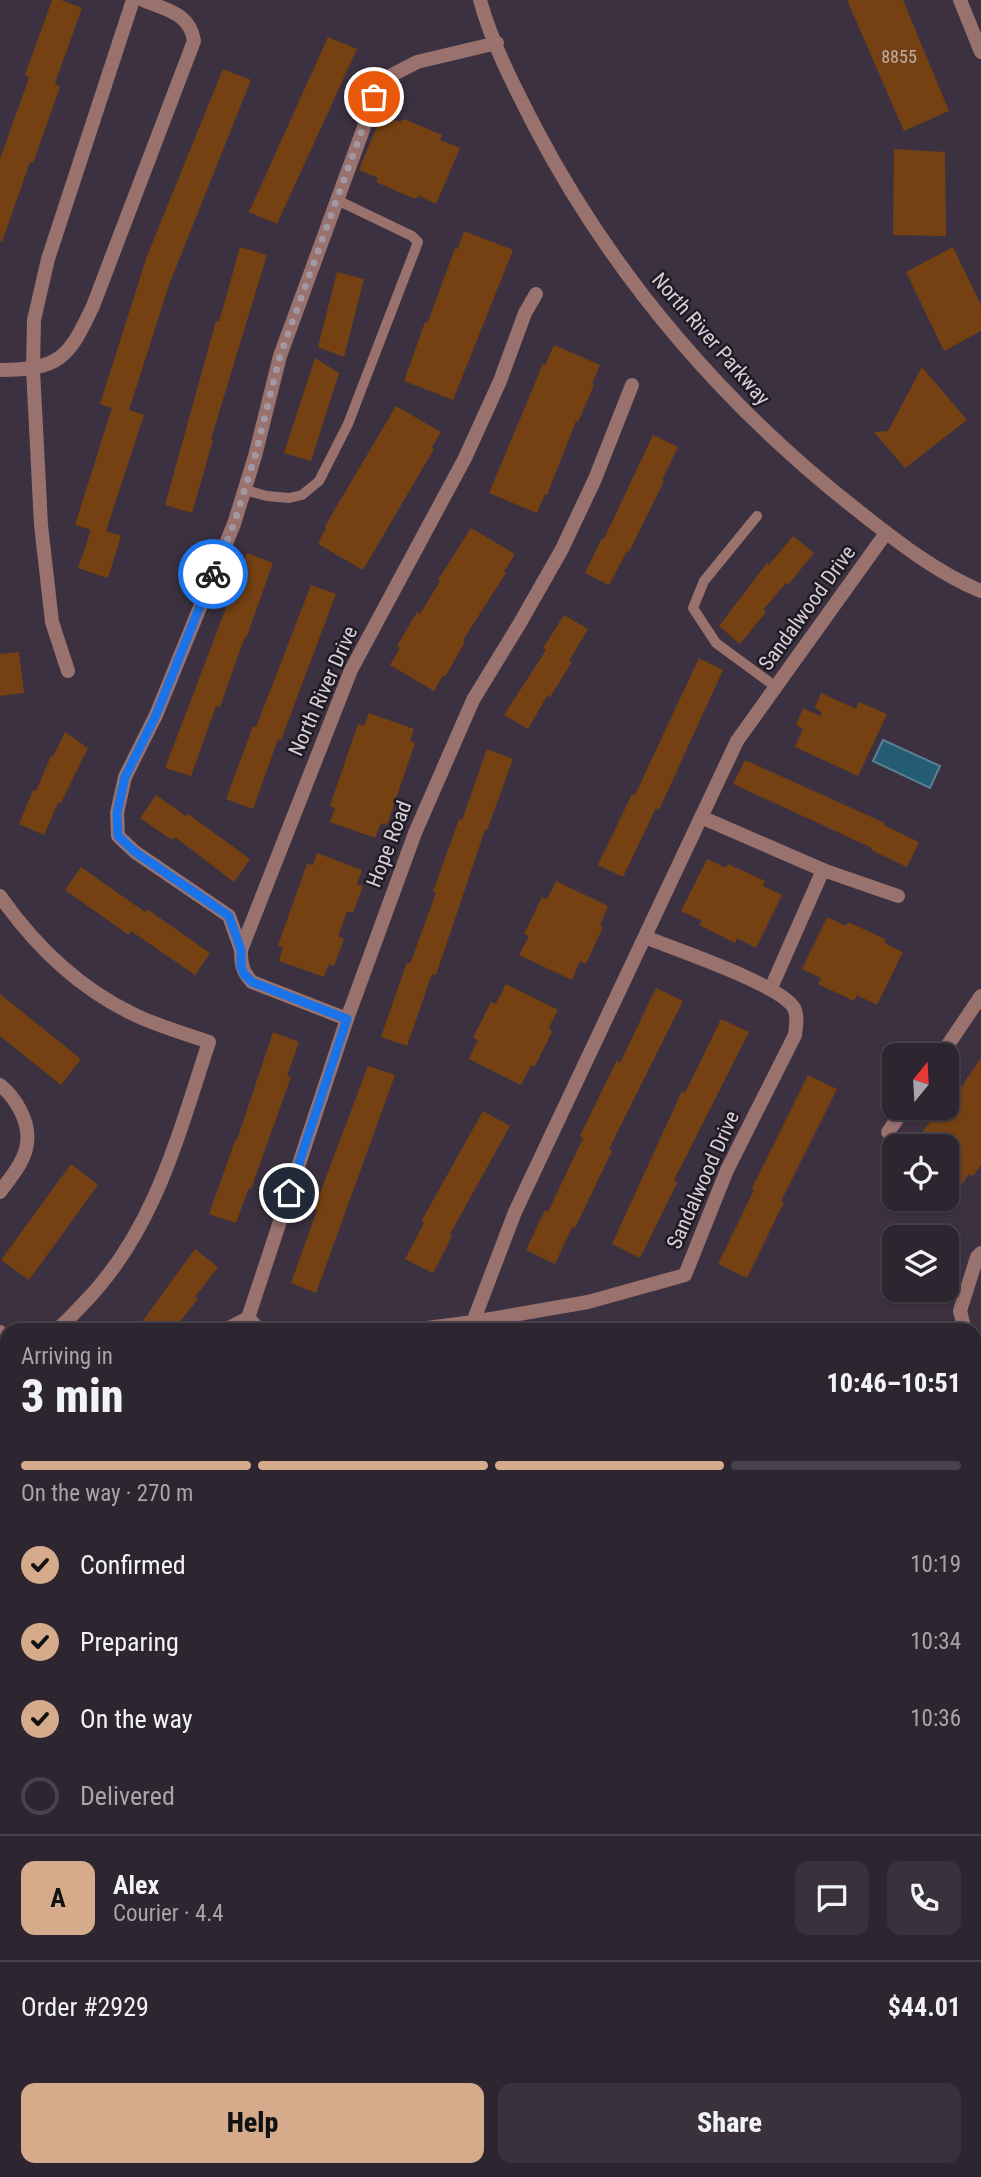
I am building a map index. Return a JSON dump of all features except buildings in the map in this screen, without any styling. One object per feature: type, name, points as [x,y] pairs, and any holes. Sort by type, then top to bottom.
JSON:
[{"type":"street","points":[[68,671],[52,622],[41,524],[33,369],[34,320],[48,259],[133,0]]},
{"type":"street","points":[[0,370],[33,369],[60,359],[78,338],[93,306],[194,41],[192,29],[185,18],[143,0]]},
{"type":"street","name":"North River Parkway","points":[[480,0],[511,81],[551,158],[599,236],[671,331],[720,387],[774,440],[830,489],[928,563],[981,591]]},
{"type":"street","points":[[960,0],[981,52]]},
{"type":"street","points":[[347,1019],[252,982],[241,966],[241,950],[229,916],[135,852],[118,836],[117,813],[125,777],[156,715],[234,524],[280,356],[374,97],[392,75],[417,62],[496,43]]},
{"type":"street","name":"North River Drive","points":[[241,950],[351,670],[465,458],[500,381],[525,313],[536,294]]},
{"type":"street","name":"Hope Road","points":[[248,1318],[347,1019],[415,833],[473,700],[562,549],[595,480],[632,385]]},
{"type":"street","name":"Sandalwood Drive","points":[[473,1322],[515,1212],[737,741],[886,533]]},
{"type":"street","points":[[701,817],[824,870],[898,896]]},
{"type":"street","points":[[771,988],[824,870]]},
{"type":"street","points":[[0,897],[47,955],[102,998],[135,1016],[209,1042],[163,1180],[146,1218],[96,1291],[63,1323]]},
{"type":"street","name":"Sandalwood Drive","points":[[465,1323],[588,1302],[685,1275],[727,1170],[795,1035],[796,1017],[793,1007],[771,988],[645,937]]},
{"type":"street","points":[[949,1043],[981,996]]},
{"type":"street","points":[[0,1086],[12,1094],[22,1112],[27,1143],[17,1170],[0,1192]]},
{"type":"street","points":[[888,1132],[896,1120]]},
{"type":"street","points":[[963,1323],[960,1311],[977,1257],[981,1253]]},
{"type":"street","points":[[238,1323],[248,1318],[253,1323]]},
{"type":"lane","points":[[245,490],[289,498],[302,495],[319,481],[348,424],[418,242],[412,236],[337,200]]},
{"type":"lane","points":[[758,516],[704,581],[693,608],[716,643],[776,687]]},
{"type":"water","points":[[883,740],[940,766],[930,788],[873,761]]},
{"type":"way so far","points":[[213,574],[234,524],[255,456],[280,356],[374,97]]},
{"type":"route","points":[[213,574],[156,715],[125,777],[117,813],[118,836],[135,852],[229,916],[241,950],[241,966],[252,982],[347,1019],[289,1193]]}]
